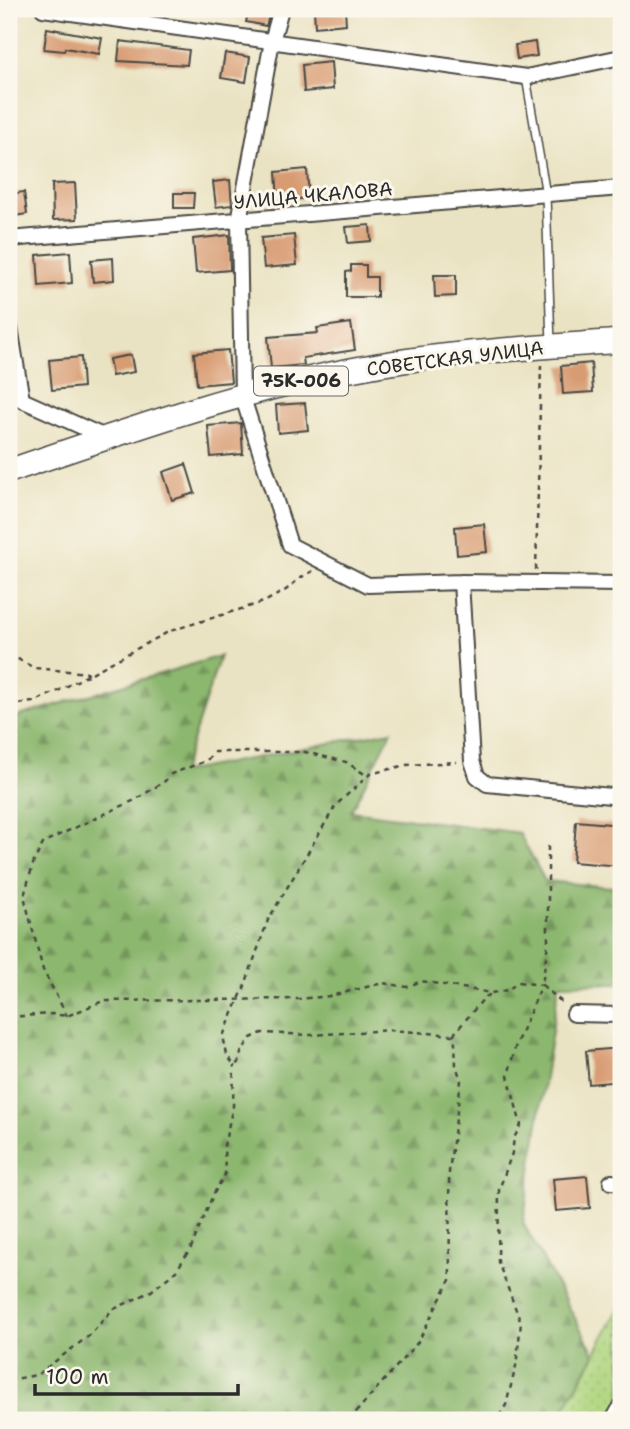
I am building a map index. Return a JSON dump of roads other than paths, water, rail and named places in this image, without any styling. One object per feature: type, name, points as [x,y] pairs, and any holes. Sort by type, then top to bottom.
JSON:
[{"type":"main road","name":"СОВЕТСКАЯ УЛИЦА","points":[[9,471],[242,395],[357,369],[477,352],[546,353],[613,342]]},
{"type":"street","points":[[43,9],[526,77],[621,57]]},
{"type":"street","points":[[281,9],[272,41],[239,221],[242,395],[289,545],[369,585],[461,582],[621,584]]},
{"type":"street","name":"УЛИЦА ЧКАЛОВА","points":[[9,239],[621,188]]},
{"type":"street","points":[[9,321],[22,400],[107,438]]},
{"type":"street","points":[[461,582],[472,761],[477,776],[487,784],[621,797]]},
{"type":"street","points":[[574,1014],[621,1015]]},
{"type":"street","points":[[613,1420],[621,1406]]},
{"type":"lane","points":[[526,77],[546,195],[546,353]]}]
